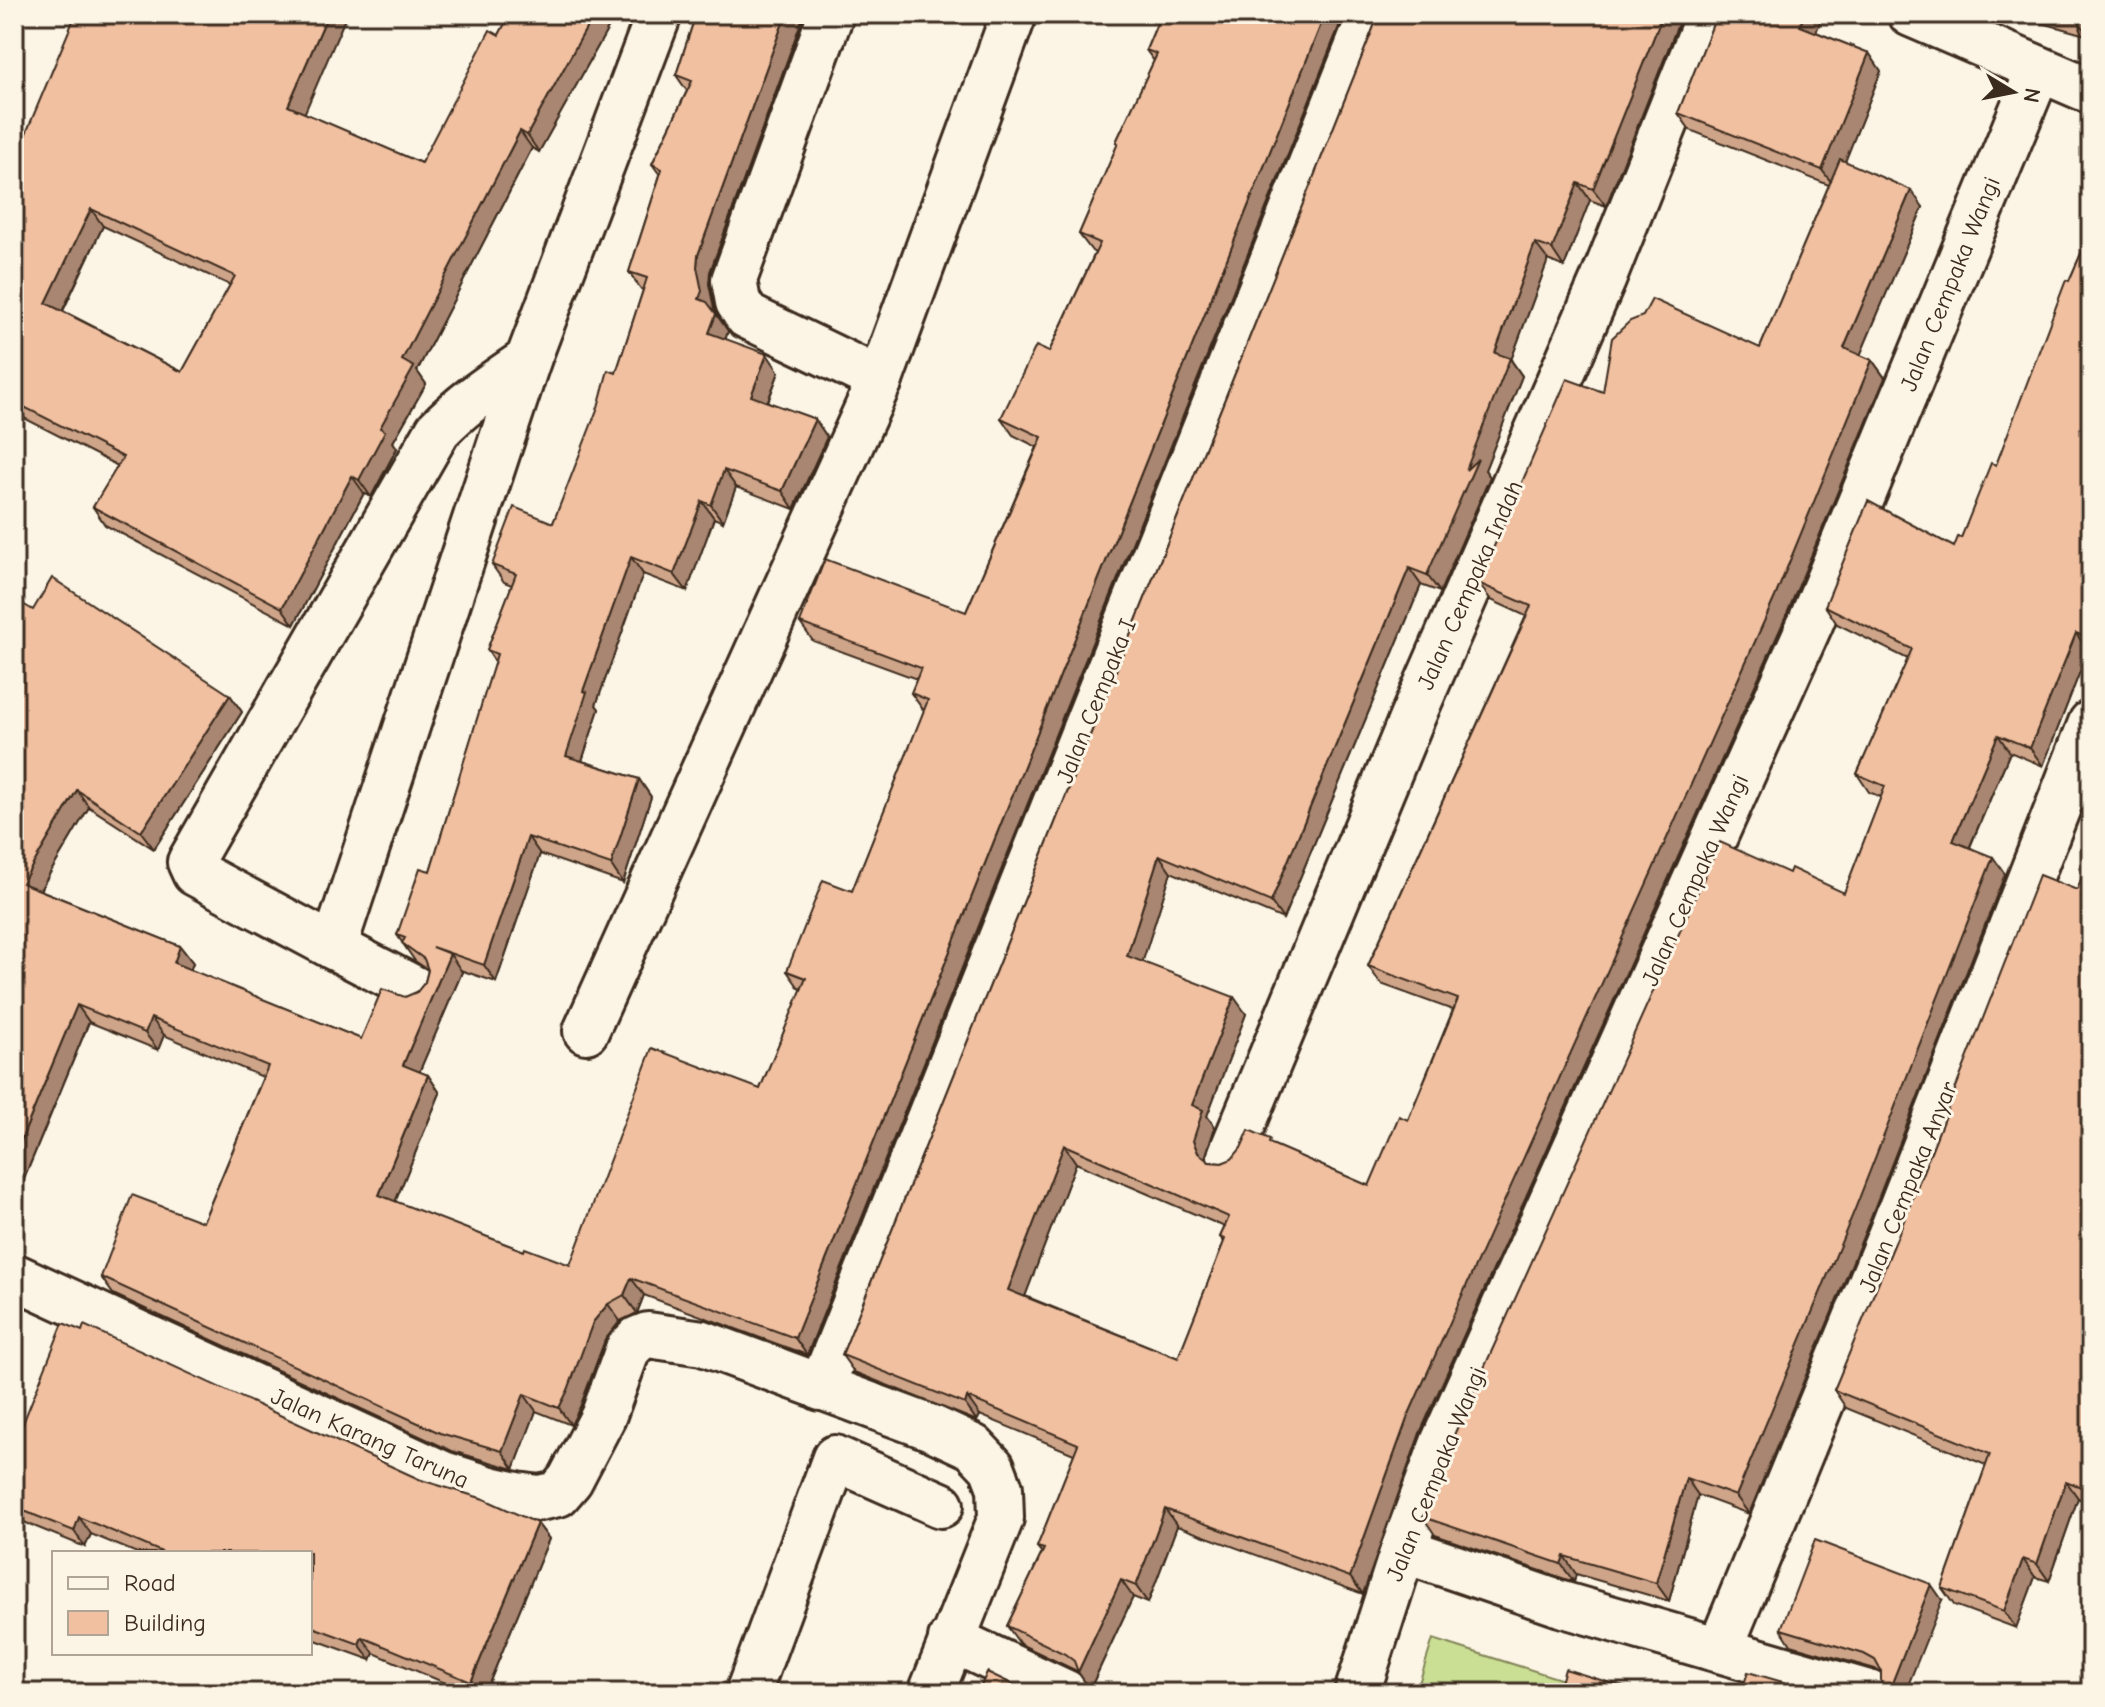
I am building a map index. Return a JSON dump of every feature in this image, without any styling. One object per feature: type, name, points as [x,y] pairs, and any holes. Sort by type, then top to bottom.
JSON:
[{"type":"street","points":[[334,947],[528,360],[659,14]]},
{"type":"street","points":[[831,14],[734,280],[738,302],[747,316],[880,380]]},
{"type":"street","points":[[586,1031],[880,380],[1014,14]]},
{"type":"street","name":"Jalan Cempaka I","points":[[821,1388],[1371,14]]},
{"type":"street","name":"Jalan Cempaka Indah","points":[[1230,1156],[1412,718],[1603,280],[1709,14]]},
{"type":"street","points":[[1911,14],[2039,69],[2088,79]]},
{"type":"street","name":"Jalan Cempaka Wangi","points":[[1357,1693],[1403,1550],[1443,1443],[1810,624],[2039,69]]},
{"type":"street","points":[[415,989],[195,873],[190,862],[438,430],[475,396],[528,360]]},
{"type":"street","name":"Jalan Cempaka Anyar","points":[[1720,1649],[1890,1236],[2091,723]]},
{"type":"street","name":"Jalan Karang Taruna","points":[[14,1276],[443,1474],[517,1495],[539,1498],[558,1494],[570,1480],[603,1417],[628,1349],[638,1339],[648,1335],[703,1343],[932,1428],[973,1447],[992,1467],[1000,1488],[1001,1518],[931,1693]]},
{"type":"street","points":[[748,1693],[835,1458],[941,1505]]},
{"type":"street","points":[[1403,1550],[1561,1604],[1868,1693]]},
{"type":"street","points":[[951,1639],[1066,1693]]},
{"type":"green space","points":[[1433,1639],[1576,1684],[1573,1693],[1416,1693]]},
{"type":"building","points":[[83,14],[328,14],[288,106],[421,163],[490,30],[499,35],[510,14],[594,14],[527,135],[520,131],[402,360],[414,367],[380,428],[385,431],[359,480],[352,476],[282,608],[93,507],[123,457],[14,402],[14,162],[75,16],[81,19]],"holes":[[[91,209],[235,276],[182,372],[46,303]]]},
{"type":"building","points":[[696,14],[786,14],[698,255],[702,291],[699,299],[707,302],[716,314],[709,333],[767,354],[751,396],[815,419],[782,491],[724,470],[711,505],[702,501],[674,574],[631,557],[583,691],[587,692],[566,756],[639,779],[611,865],[528,837],[484,965],[432,947],[450,954],[403,1065],[428,1075],[379,1195],[524,1251],[525,1248],[570,1265],[652,1048],[760,1089],[806,978],[787,971],[823,880],[852,891],[928,700],[911,693],[921,668],[800,623],[825,559],[966,612],[1042,437],[1001,418],[1036,346],[1049,352],[1100,243],[1079,234],[1116,142],[1157,54],[1146,50],[1161,14],[1325,14],[795,1338],[631,1278],[624,1295],[608,1304],[593,1322],[559,1408],[524,1394],[502,1451],[440,1433],[101,1277],[132,1195],[203,1222],[268,1066],[151,1018],[145,1033],[77,1005],[14,1157],[14,599],[33,610],[52,578],[230,695],[141,832],[77,790],[22,883],[180,946],[174,963],[361,1039],[382,989],[405,997],[417,992],[425,982],[428,970],[424,959],[402,943],[405,938],[397,935],[420,868],[430,871],[497,654],[487,650],[516,574],[492,565],[514,507],[553,523],[598,407],[608,370],[616,373],[647,278],[629,272],[662,169],[652,164],[692,81],[676,75]]},
{"type":"building","points":[[1379,14],[1663,14],[1593,189],[1578,183],[1552,249],[1535,243],[1495,353],[1510,358],[1466,470],[1478,459],[1427,575],[1409,568],[1271,902],[1159,855],[1127,956],[1234,997],[1192,1105],[1203,1110],[1193,1141],[1198,1153],[1209,1162],[1222,1163],[1232,1159],[1249,1130],[1270,1139],[1269,1143],[1369,1186],[1399,1116],[1408,1120],[1458,999],[1368,966],[1531,606],[1478,583],[1567,379],[1603,392],[1612,338],[1630,321],[1643,316],[1652,299],[1760,348],[1840,159],[1911,190],[1844,348],[1872,360],[1775,597],[1408,1416],[1350,1577],[1165,1509],[1136,1586],[1121,1580],[1078,1672],[1074,1661],[1065,1654],[1007,1626],[1044,1549],[1037,1547],[1078,1444],[967,1397],[965,1404],[842,1355]],"holes":[[[1064,1145],[1229,1217],[1220,1237],[1225,1239],[1178,1358],[1008,1290]]]},
{"type":"building","points":[[1717,14],[1804,14],[1800,26],[1869,53],[1822,170],[1678,113]]},
{"type":"building","points":[[2060,14],[2078,14],[2077,19]]},
{"type":"building","points":[[2091,231],[2091,639],[2076,633],[2030,748],[1998,735],[1953,841],[1993,857],[1855,1209],[1736,1496],[1686,1478],[1656,1583],[1564,1556],[1561,1564],[1423,1517],[1454,1435],[1720,842],[1789,873],[1791,868],[1844,893],[1885,786],[1857,774],[1912,649],[1825,606],[1868,501],[1954,547],[1958,537],[1961,538],[1991,463],[1996,465],[2066,280],[2069,281]]},
{"type":"building","points":[[2039,875],[2077,890],[2082,877],[2091,880],[2091,1491],[2066,1481],[2037,1564],[2023,1559],[2004,1611],[1942,1588],[1990,1454],[1834,1390]]},
{"type":"building","points":[[63,1323],[82,1331],[84,1325],[421,1480],[484,1499],[537,1523],[471,1682],[362,1637],[359,1644],[312,1627],[312,1551],[159,1551],[79,1517],[74,1531],[14,1507],[14,1446]]},
{"type":"building","points":[[1815,1540],[1931,1584],[1888,1693],[1876,1693],[1881,1685],[1881,1671],[1875,1660],[1781,1629]]},
{"type":"building","points":[[1565,1669],[1643,1693],[1558,1693]]},
{"type":"building","points":[[987,1672],[1031,1693],[978,1693]]},
{"type":"building","points":[[1748,1672],[1821,1693],[1741,1693]]}]
